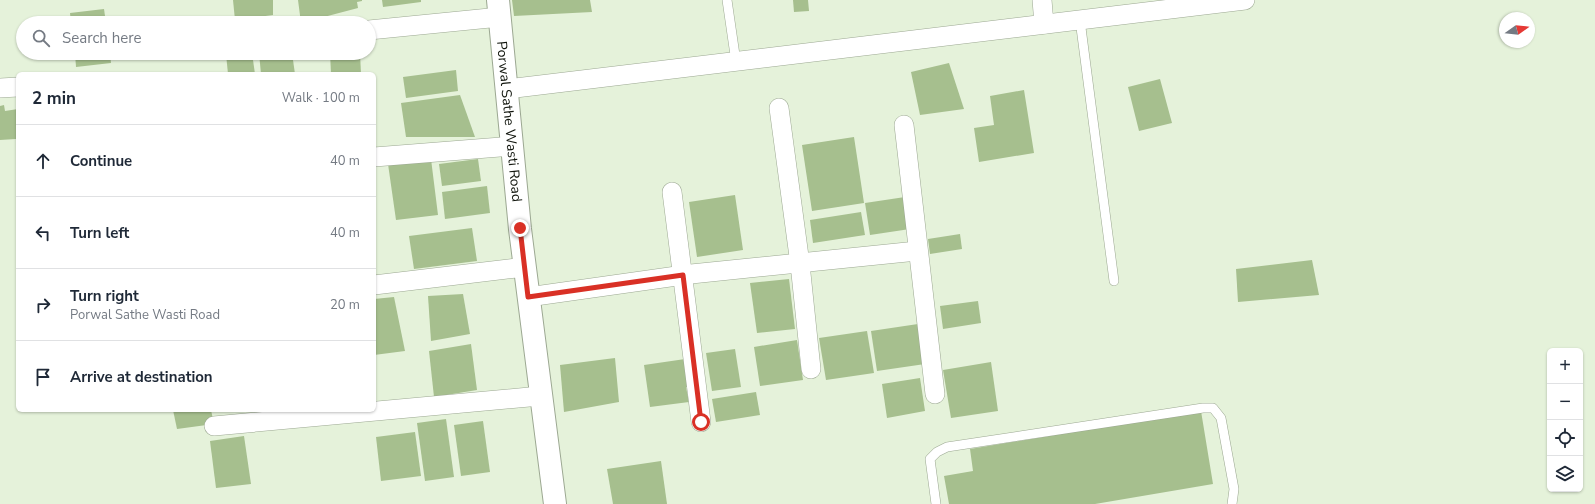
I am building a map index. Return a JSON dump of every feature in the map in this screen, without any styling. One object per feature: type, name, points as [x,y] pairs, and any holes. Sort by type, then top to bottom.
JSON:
[{"type":"street","points":[[1042,0],[1044,24]]},
{"type":"street","points":[[507,89],[1245,0]]},
{"type":"street","points":[[376,29],[499,8]]},
{"type":"street","name":"Porwal Sathe Wasti Road","points":[[499,8],[528,297],[555,504]]},
{"type":"street","points":[[0,88],[16,86]]},
{"type":"street","points":[[778,108],[800,264],[811,369]]},
{"type":"street","points":[[904,125],[917,251],[935,394]]},
{"type":"street","points":[[376,158],[512,146]]},
{"type":"street","points":[[672,192],[701,422]]},
{"type":"street","points":[[528,297],[683,275],[917,251]]},
{"type":"street","points":[[376,285],[525,267]]},
{"type":"street","points":[[376,411],[540,396]]},
{"type":"street","points":[[214,426],[366,412]]},
{"type":"lane","points":[[728,0],[736,62]]},
{"type":"lane","points":[[1080,20],[1114,281]]},
{"type":"lane","points":[[936,504],[930,460],[937,452],[947,447],[1203,408],[1213,408],[1221,418],[1234,489],[1232,504]]},
{"type":"building","points":[[233,0],[273,0],[273,15],[235,16]]},
{"type":"building","points":[[298,0],[362,0],[357,2],[358,8],[328,16],[300,16]]},
{"type":"building","points":[[382,0],[421,0],[421,2],[383,7]]},
{"type":"building","points":[[512,0],[590,0],[592,12],[514,16]]},
{"type":"building","points":[[793,0],[808,0],[809,11],[794,12]]},
{"type":"building","points":[[104,9],[105,16],[70,16],[70,13]]},
{"type":"building","points":[[76,60],[111,60],[111,63],[76,67]]},
{"type":"building","points":[[227,60],[253,60],[255,72],[228,72]]},
{"type":"building","points":[[260,60],[293,60],[295,72],[261,72]]},
{"type":"building","points":[[330,60],[360,60],[361,72],[331,72]]},
{"type":"building","points":[[949,63],[964,109],[920,115],[911,72]]},
{"type":"building","points":[[456,70],[458,91],[406,98],[403,77]]},
{"type":"building","points":[[1160,79],[1172,123],[1139,131],[1128,87]]},
{"type":"building","points":[[1024,90],[1034,153],[979,162],[974,128],[994,125],[990,96]]},
{"type":"building","points":[[460,95],[475,137],[406,137],[401,103]]},
{"type":"building","points":[[4,105],[5,111],[16,109],[16,139],[0,140],[0,106]]},
{"type":"building","points":[[854,137],[864,203],[812,211],[802,145]]},
{"type":"building","points":[[431,159],[438,215],[396,220],[388,164]]},
{"type":"building","points":[[478,159],[481,181],[442,186],[439,164]]},
{"type":"building","points":[[487,186],[490,213],[445,219],[442,192]]},
{"type":"building","points":[[735,195],[743,250],[697,257],[689,202]]},
{"type":"building","points":[[905,197],[910,229],[870,235],[865,203]]},
{"type":"building","points":[[861,212],[865,235],[813,243],[810,220]]},
{"type":"building","points":[[472,228],[477,261],[414,269],[409,236]]},
{"type":"building","points":[[960,234],[962,249],[930,254],[928,239]]},
{"type":"building","points":[[1312,260],[1319,295],[1238,302],[1236,269]]},
{"type":"building","points":[[789,279],[795,329],[757,333],[750,283]]},
{"type":"building","points":[[463,294],[470,334],[431,341],[428,296]]},
{"type":"building","points":[[394,297],[405,351],[376,355],[376,299]]},
{"type":"building","points":[[978,301],[981,323],[943,329],[940,306]]},
{"type":"building","points":[[918,324],[925,364],[877,371],[871,331]]},
{"type":"building","points":[[867,331],[874,373],[826,380],[819,338]]},
{"type":"building","points":[[797,340],[803,380],[760,386],[754,347]]},
{"type":"building","points":[[471,344],[477,390],[434,397],[429,351]]},
{"type":"building","points":[[735,349],[741,387],[712,391],[706,353]]},
{"type":"building","points":[[615,358],[619,402],[564,412],[560,365]]},
{"type":"building","points":[[692,358],[696,385],[686,387],[689,402],[650,407],[644,365]]},
{"type":"building","points":[[991,362],[998,411],[951,418],[943,370]]},
{"type":"building","points":[[920,378],[925,411],[887,418],[882,384]]},
{"type":"building","points":[[756,392],[760,415],[716,422],[712,399]]},
{"type":"building","points":[[1201,411],[1213,484],[1095,504],[949,504],[944,476],[973,471],[970,449]]},
{"type":"building","points":[[173,412],[211,412],[214,424],[177,429]]},
{"type":"building","points":[[446,419],[454,477],[425,481],[417,423]]},
{"type":"building","points":[[483,421],[490,472],[461,476],[454,425]]},
{"type":"building","points":[[415,432],[421,476],[381,481],[376,437]]},
{"type":"building","points":[[244,436],[251,484],[216,488],[210,441]]},
{"type":"building","points":[[661,461],[667,504],[613,504],[607,469]]},
{"type":"route","points":[[520,228],[528,297],[683,275],[701,422]]}]
